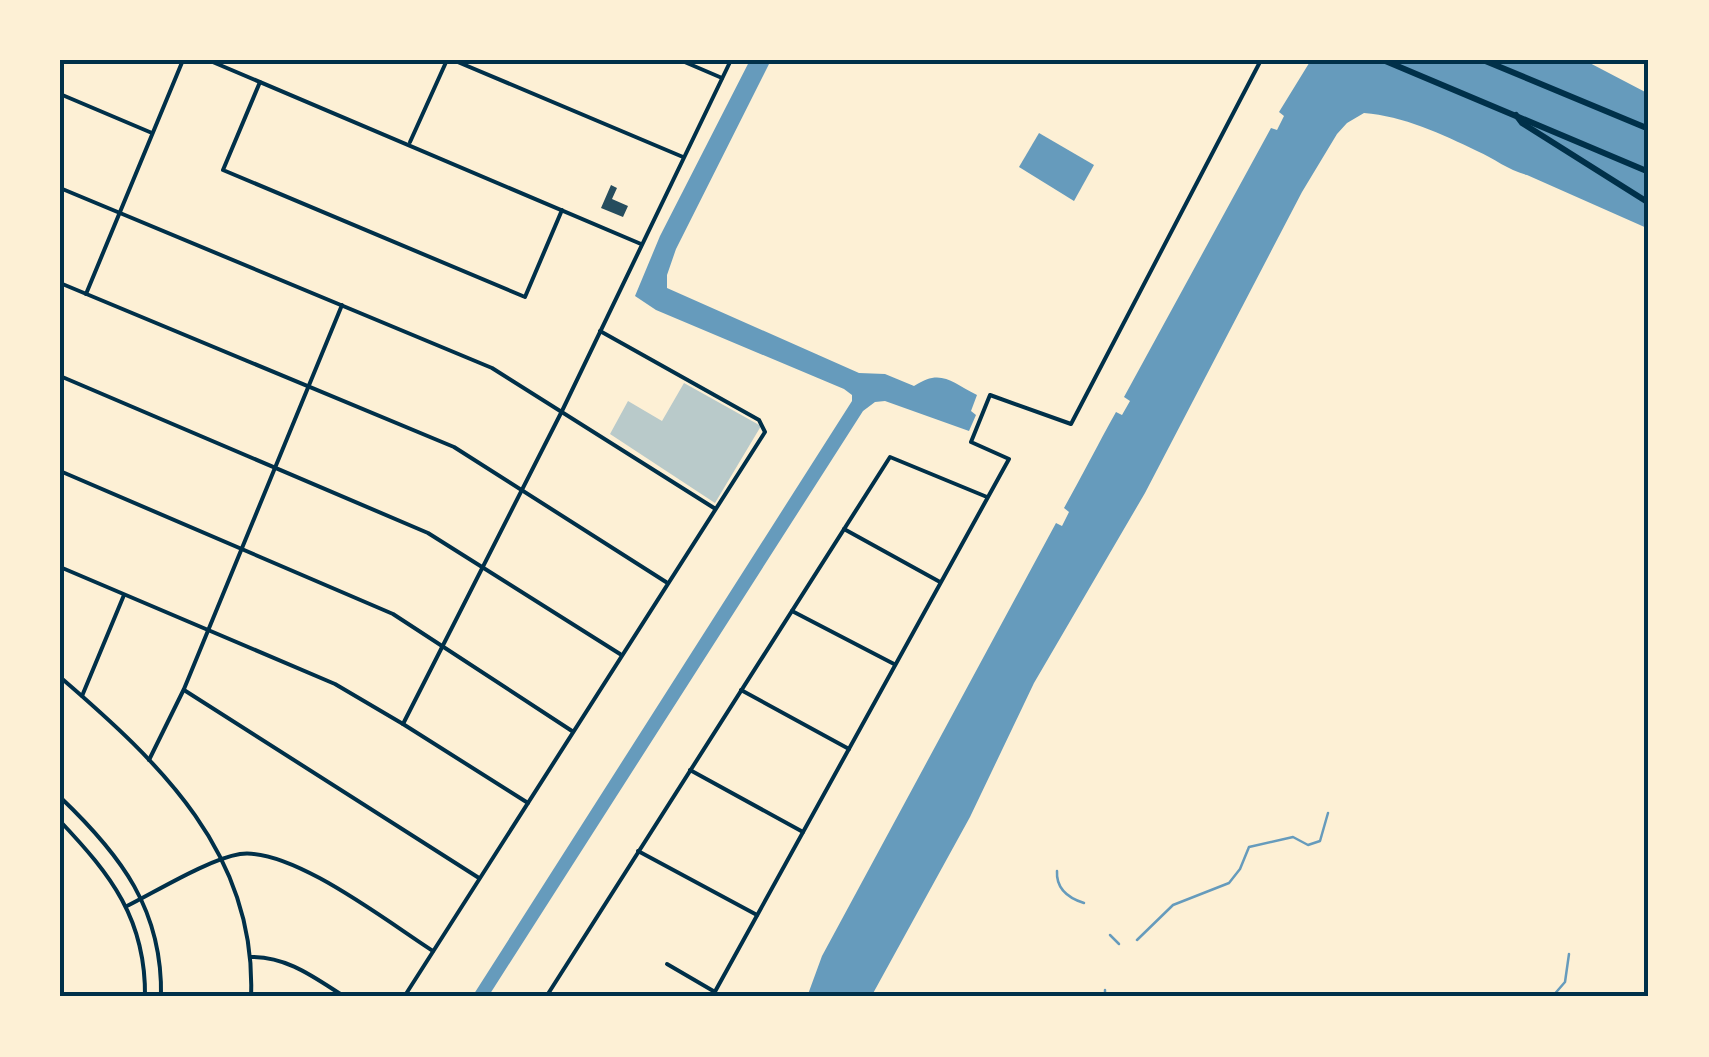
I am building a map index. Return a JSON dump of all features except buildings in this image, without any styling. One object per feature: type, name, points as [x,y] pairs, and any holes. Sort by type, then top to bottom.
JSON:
[{"type":"highway","points":[[1383,60],[1649,172]]},
{"type":"highway","points":[[1484,60],[1649,128]]},
{"type":"highway","points":[[1515,114],[1522,124],[1649,203]]},
{"type":"street","points":[[86,294],[183,60]]},
{"type":"street","points":[[208,60],[640,244]]},
{"type":"street","points":[[409,144],[450,60],[683,157]]},
{"type":"street","points":[[680,60],[722,78]]},
{"type":"street","points":[[403,724],[562,410],[731,60]]},
{"type":"street","points":[[667,964],[713,994],[1009,459],[971,442],[990,395],[1072,424],[1260,60]]},
{"type":"street","points":[[260,82],[224,170],[526,297],[562,210]]},
{"type":"street","points":[[60,94],[152,133]]},
{"type":"street","points":[[60,188],[492,368],[714,508]]},
{"type":"street","points":[[60,283],[454,447],[666,582]]},
{"type":"street","points":[[149,760],[184,690],[342,304]]},
{"type":"street","points":[[404,997],[765,428],[759,420],[600,331]]},
{"type":"street","points":[[60,376],[428,533],[620,654]]},
{"type":"street","points":[[546,997],[890,457],[987,497]]},
{"type":"street","points":[[60,472],[393,614],[572,730]]},
{"type":"street","points":[[844,529],[940,582]]},
{"type":"street","points":[[60,567],[335,684],[528,804]]},
{"type":"street","points":[[82,696],[124,595]]},
{"type":"street","points":[[792,611],[894,664]]},
{"type":"street","points":[[60,677],[149,760],[197,815],[222,860],[246,926],[250,997]]},
{"type":"street","points":[[184,690],[479,878]]},
{"type":"street","points":[[741,690],[849,749]]},
{"type":"street","points":[[690,770],[803,832]]},
{"type":"street","points":[[60,797],[116,858],[142,898],[159,957],[161,997]]},
{"type":"street","points":[[60,821],[103,868],[127,906],[142,956],[145,997]]},
{"type":"street","points":[[638,851],[757,915]]},
{"type":"street","points":[[127,906],[222,860],[242,854],[262,856],[326,882],[433,951]]},
{"type":"street","points":[[250,957],[290,964],[345,997]]},
{"type":"shaded area","points":[[684,383],[761,426],[715,503],[610,434],[628,401],[662,421]]},
{"type":"water","points":[[750,60],[771,60],[676,249],[667,288],[859,373],[885,374],[914,386],[932,378],[953,382],[977,395],[971,411],[976,415],[969,431],[885,401],[875,402],[863,411],[488,997],[472,997],[852,401],[852,395],[844,389],[656,310],[635,296],[660,236]]},
{"type":"water","points":[[1311,60],[1584,60],[1649,94],[1649,229],[1422,127],[1364,113],[1347,123],[1302,192],[1145,493],[1034,683],[970,817],[871,997],[807,997],[822,956],[1056,523],[1062,526],[1069,512],[1064,508],[1116,412],[1122,415],[1130,401],[1124,397],[1271,128],[1277,130],[1284,116],[1279,112]]},
{"type":"water","points":[[1039,133],[1094,165],[1074,201],[1019,167]]},
{"type":"waterway","points":[[1137,940],[1173,905],[1229,883],[1249,847],[1293,837],[1308,845],[1320,841],[1328,813]]},
{"type":"waterway","points":[[1057,871],[1064,891],[1084,903]]},
{"type":"waterway","points":[[1110,935],[1119,944]]},
{"type":"waterway","points":[[1552,997],[1565,982],[1569,954]]},
{"type":"waterway","points":[[1105,990],[1105,997]]}]
